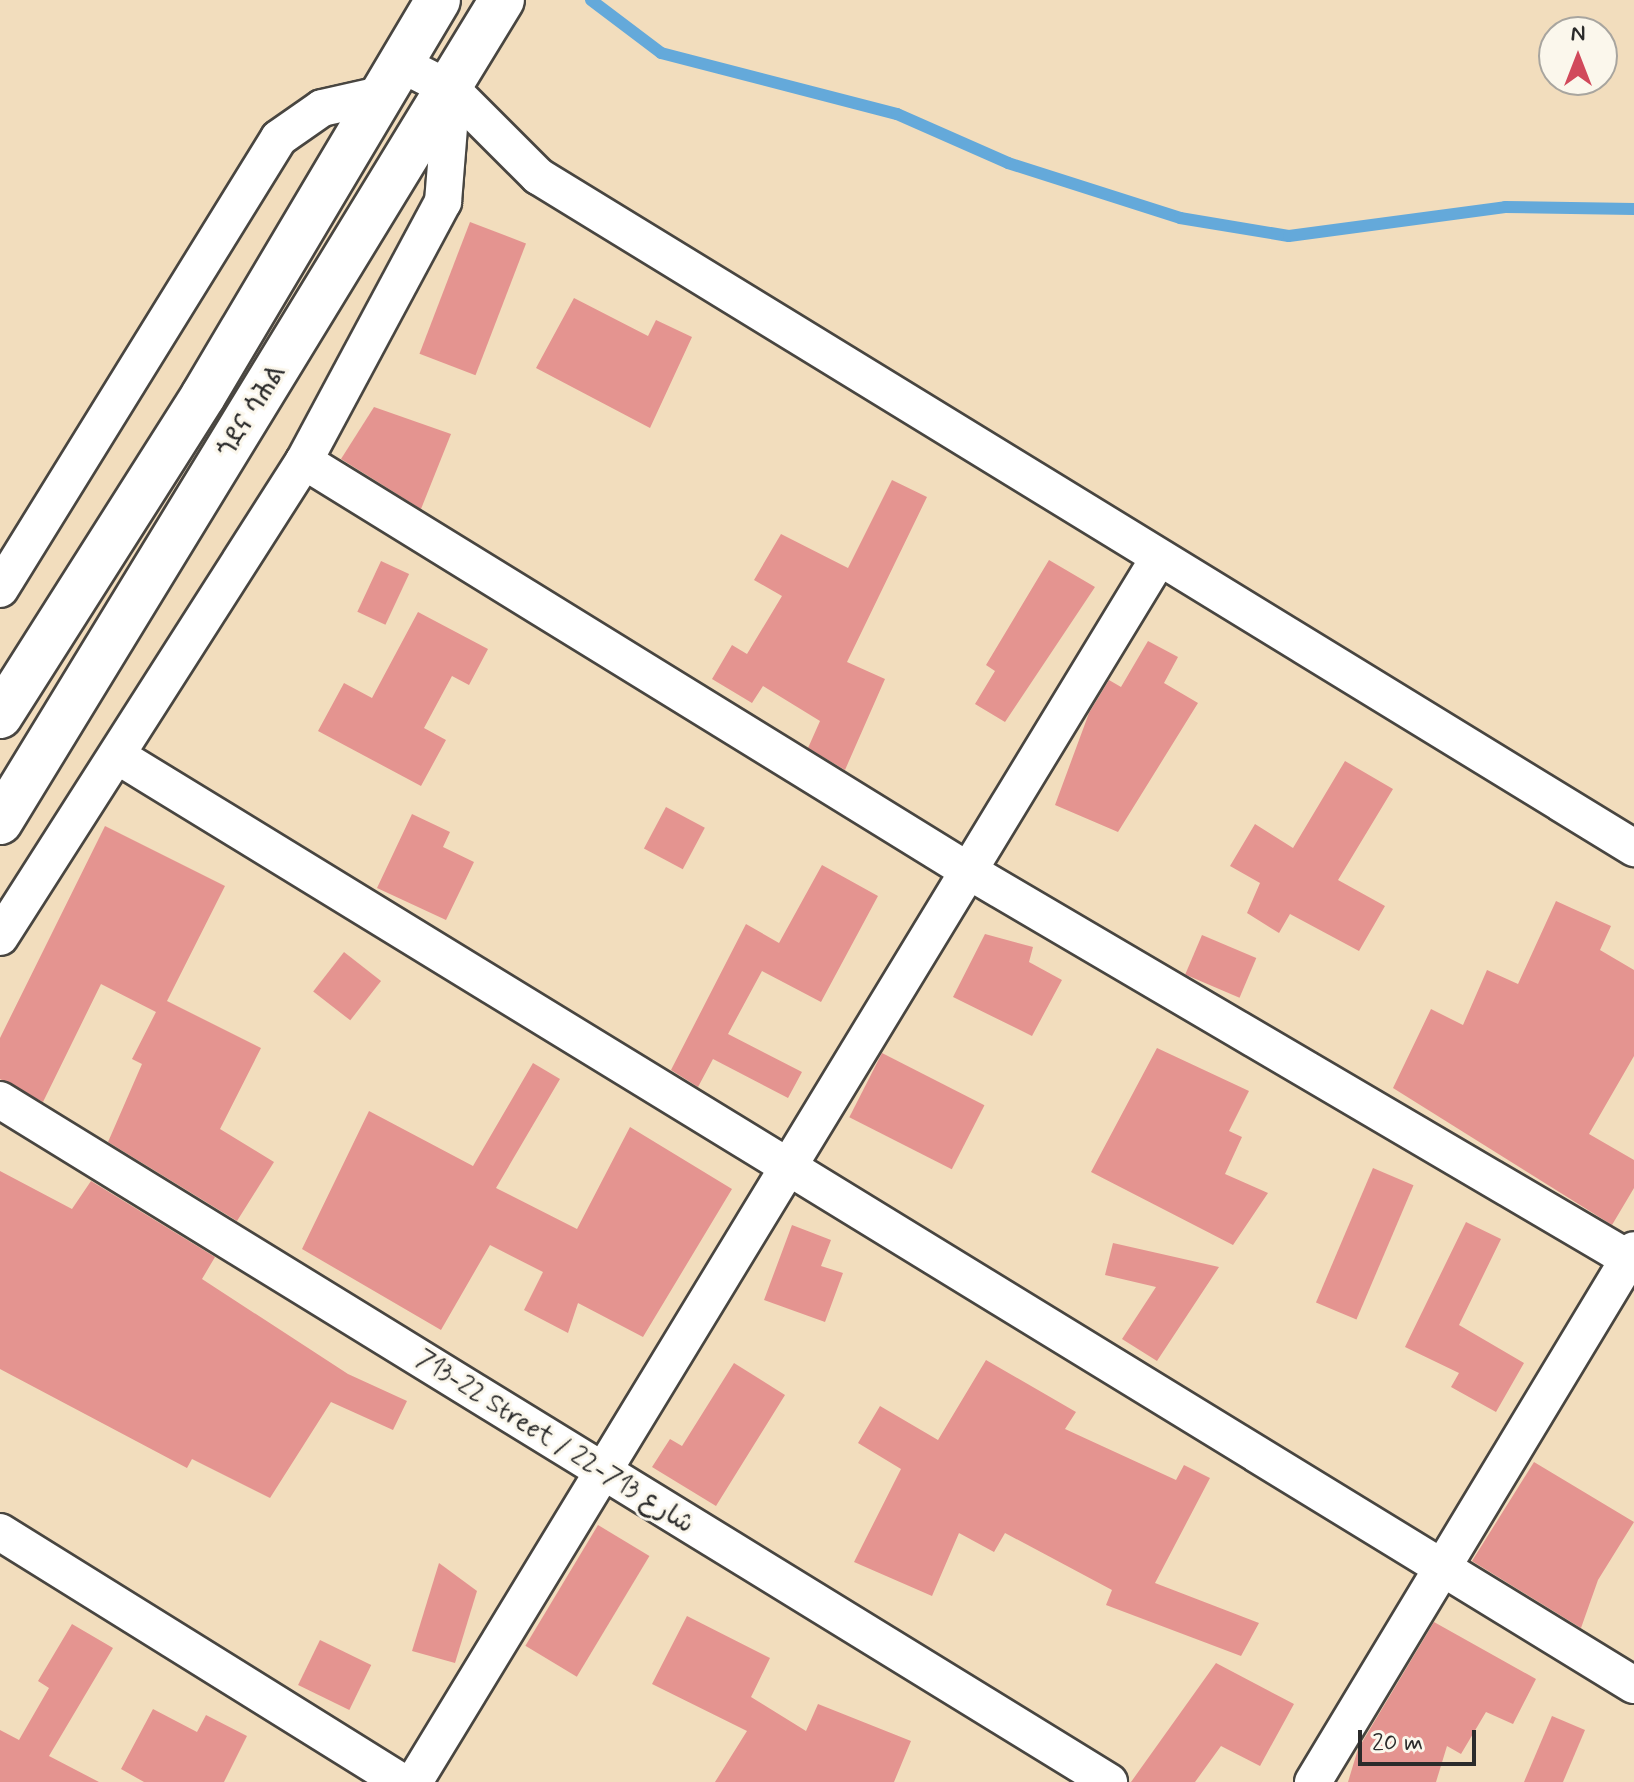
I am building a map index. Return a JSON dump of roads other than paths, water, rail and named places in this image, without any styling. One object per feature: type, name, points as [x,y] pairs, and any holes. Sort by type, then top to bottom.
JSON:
[{"type":"highway","name":"ጎደና ሳሕል","points":[[0,716],[203,396],[438,0]]},
{"type":"highway","name":"ጎደና ሳሕል","points":[[0,822],[452,90],[502,0]]},
{"type":"street","points":[[0,589],[279,138],[322,108],[390,79],[452,90],[538,176],[1157,561],[1634,848]]},
{"type":"street","points":[[0,937],[121,758],[304,461],[443,202],[452,90]]},
{"type":"street","points":[[304,461],[967,870],[1632,1257],[1313,1782]]},
{"type":"street","points":[[414,1782],[782,1168],[1157,561]]},
{"type":"street","points":[[121,758],[782,1168],[1634,1685]]},
{"type":"street","name":"713-22 Street / شارع 713-22","points":[[0,1100],[600,1472],[1109,1782]]},
{"type":"street","points":[[0,1532],[401,1782]]},
{"type":"waterway","points":[[591,0],[661,53],[897,114],[1008,163],[1180,218],[1289,236],[1505,207],[1634,209]]}]
